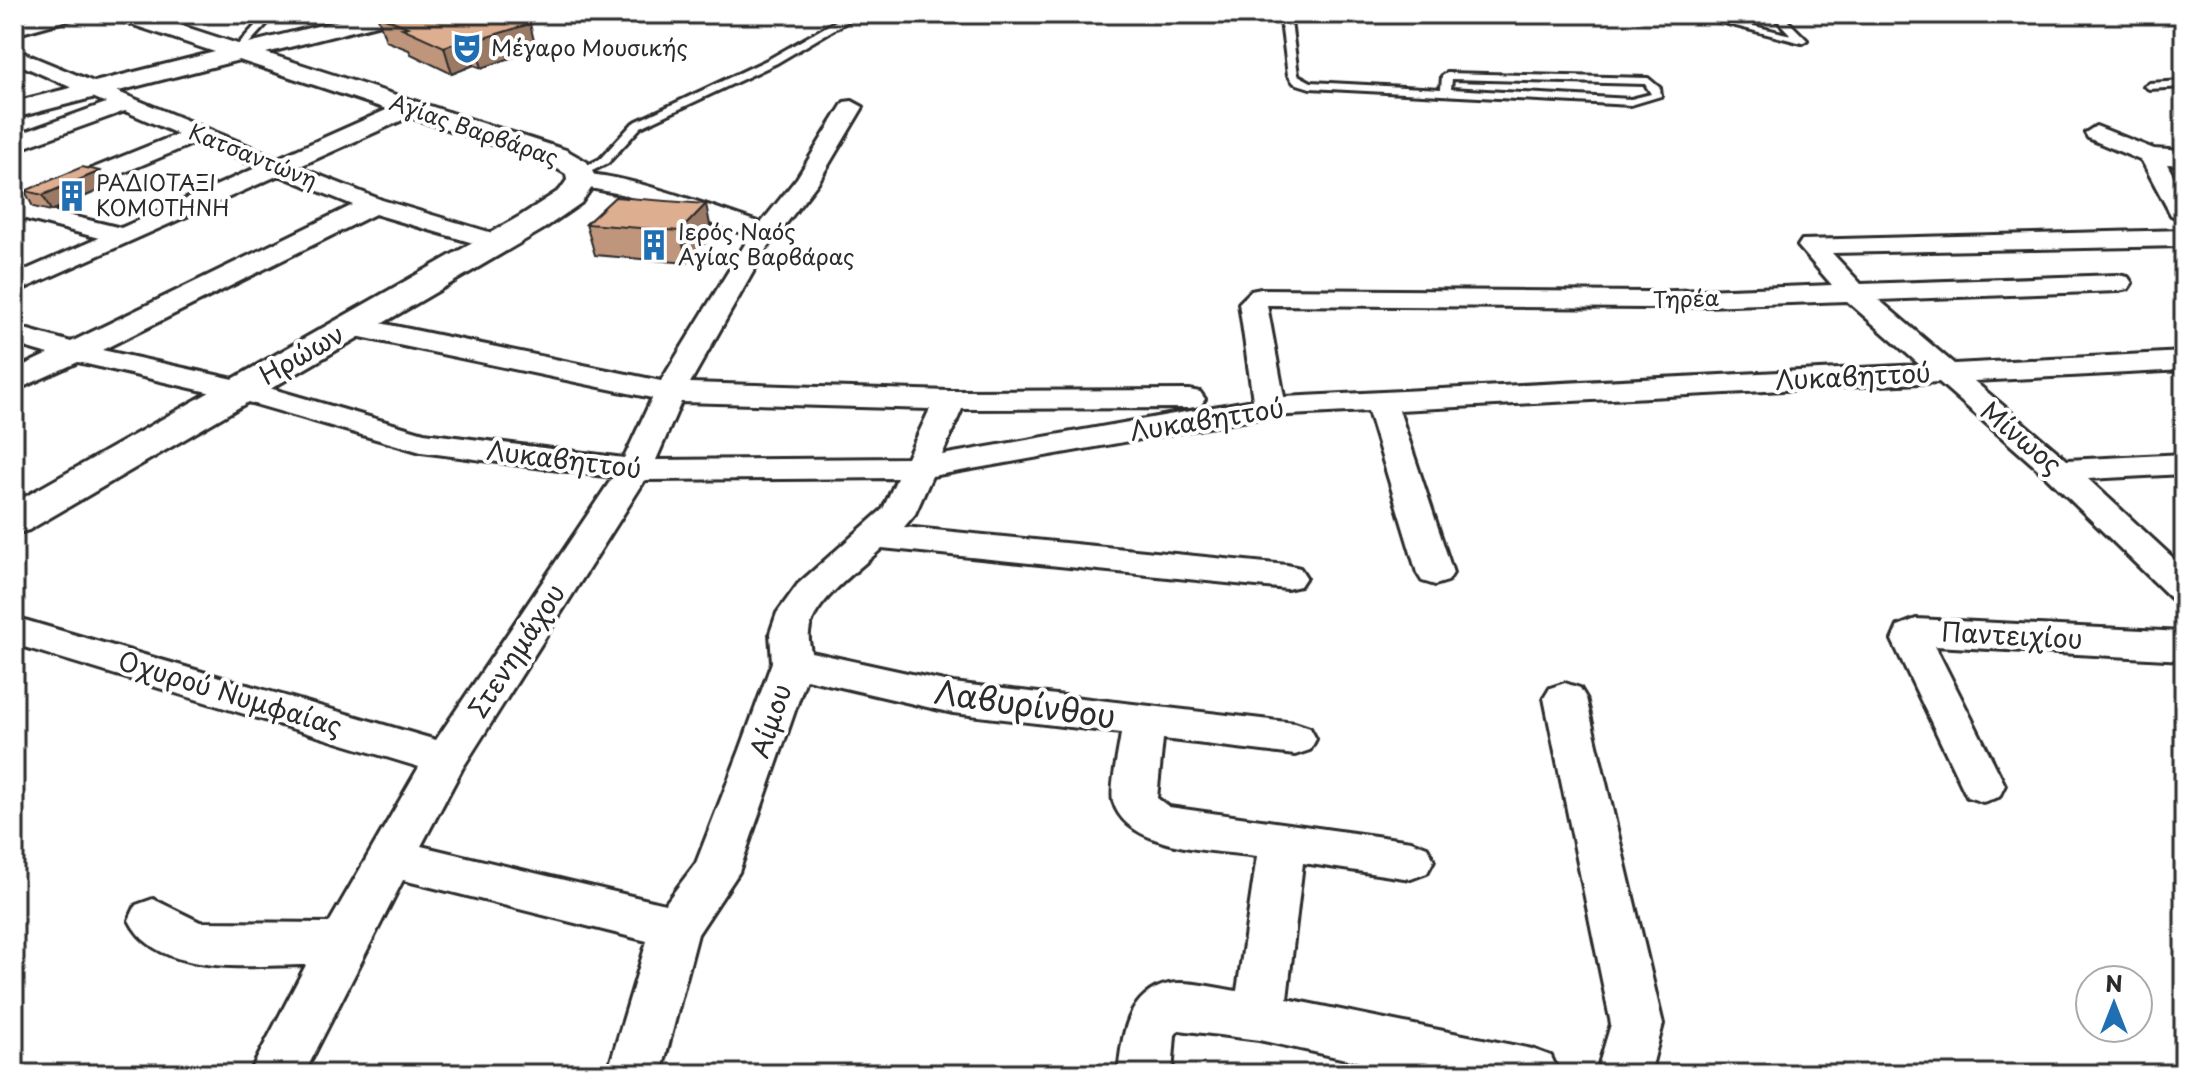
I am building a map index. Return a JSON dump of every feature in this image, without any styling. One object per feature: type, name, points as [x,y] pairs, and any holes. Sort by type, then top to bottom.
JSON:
[{"type":"main road","name":"Αγίας Βαρβάρας","points":[[123,14],[556,156],[581,176]]},
{"type":"main road","points":[[14,110],[392,14]]},
{"type":"main road","name":"Ηρώων","points":[[14,521],[561,204],[579,188],[581,176]]},
{"type":"street","points":[[14,29],[69,14]]},
{"type":"street","name":"Κατσαντώνη","points":[[18,60],[373,205],[497,242]]},
{"type":"street","points":[[14,144],[125,103]]},
{"type":"street","points":[[764,232],[807,181],[852,107]]},
{"type":"street","points":[[14,285],[410,108]]},
{"type":"street","points":[[2096,133],[2150,156],[2184,158]]},
{"type":"street","points":[[15,209],[197,134]]},
{"type":"street","points":[[2150,156],[2164,176],[2177,208],[2184,214]]},
{"type":"street","name":"Αγίας Βαρβάρας","points":[[581,176],[764,232]]},
{"type":"street","points":[[14,382],[373,205]]},
{"type":"street","points":[[15,209],[123,236]]},
{"type":"street","name":"Στενημάχου","points":[[276,1074],[343,944],[446,759],[635,470],[670,392],[764,232]]},
{"type":"street","name":"Μίνωος","points":[[2184,238],[1811,246],[1853,292],[1944,373],[2170,560],[2184,589]]},
{"type":"street","name":"Τηρέα","points":[[1270,407],[1255,299],[1269,296],[1633,300],[2118,283]]},
{"type":"street","points":[[351,326],[670,392],[950,400],[1189,399]]},
{"type":"street","name":"Λυκαβηττού","points":[[14,335],[73,352],[241,390],[421,442],[635,470],[922,468],[1270,407],[2184,361]]},
{"type":"street","name":"Αίμου","points":[[634,1074],[676,927],[719,867],[792,662],[789,633],[796,613],[811,593],[898,514],[922,468],[950,400]]},
{"type":"street","points":[[1380,400],[1435,573]]},
{"type":"street","points":[[2059,470],[2184,464]]},
{"type":"street","points":[[876,536],[1287,577]]},
{"type":"street","name":"Οχυρού Νυμφαίας","points":[[14,630],[446,759]]},
{"type":"street","name":"Παντειχίου","points":[[1983,785],[1912,640],[1916,632],[2184,646]]},
{"type":"street","name":"Λαβυρίνθου","points":[[792,662],[953,698],[1144,721],[1135,790],[1140,809],[1147,817],[1168,826],[1282,842]]},
{"type":"street","points":[[1565,698],[1637,1024],[1623,1074]]},
{"type":"street","points":[[1144,721],[1295,739]]},
{"type":"street","points":[[1259,1017],[1282,842],[1411,860]]},
{"type":"street","points":[[391,858],[676,927]]},
{"type":"street","points":[[153,920],[194,943],[343,944]]},
{"type":"street","points":[[1145,1074],[1151,1023],[1159,1012],[1171,1006],[1259,1017],[1532,1074]]},
{"type":"lane","points":[[236,52],[250,41],[271,14]]},
{"type":"lane","points":[[581,176],[604,161],[637,125],[773,61],[855,14]]},
{"type":"lane","points":[[1285,14],[1293,75],[1298,81],[1327,87],[1631,102],[1656,96],[1648,81],[1447,76],[1446,92]]},
{"type":"lane","points":[[1694,14],[1802,40],[1776,14]]},
{"type":"lane","points":[[2149,86],[2184,84]]},
{"type":"building","points":[[509,14],[523,18],[518,20],[530,24],[444,47],[402,28],[408,27],[377,15]]},
{"type":"building","points":[[82,167],[100,171],[43,195],[25,191]]},
{"type":"building","points":[[615,197],[706,204],[680,231],[586,224]]},
{"type":"place","name":"Μέγαρο Μουσικής","points":[[467,48]]},
{"type":"place","name":"ΡΑΔΙΟΤΑΞΙ ΚΟΜΟΤΗΝΗ","points":[[72,196]]},
{"type":"place","name":"Ιερός Ναός Αγίας Βαρβάρας","points":[[654,245]]}]
